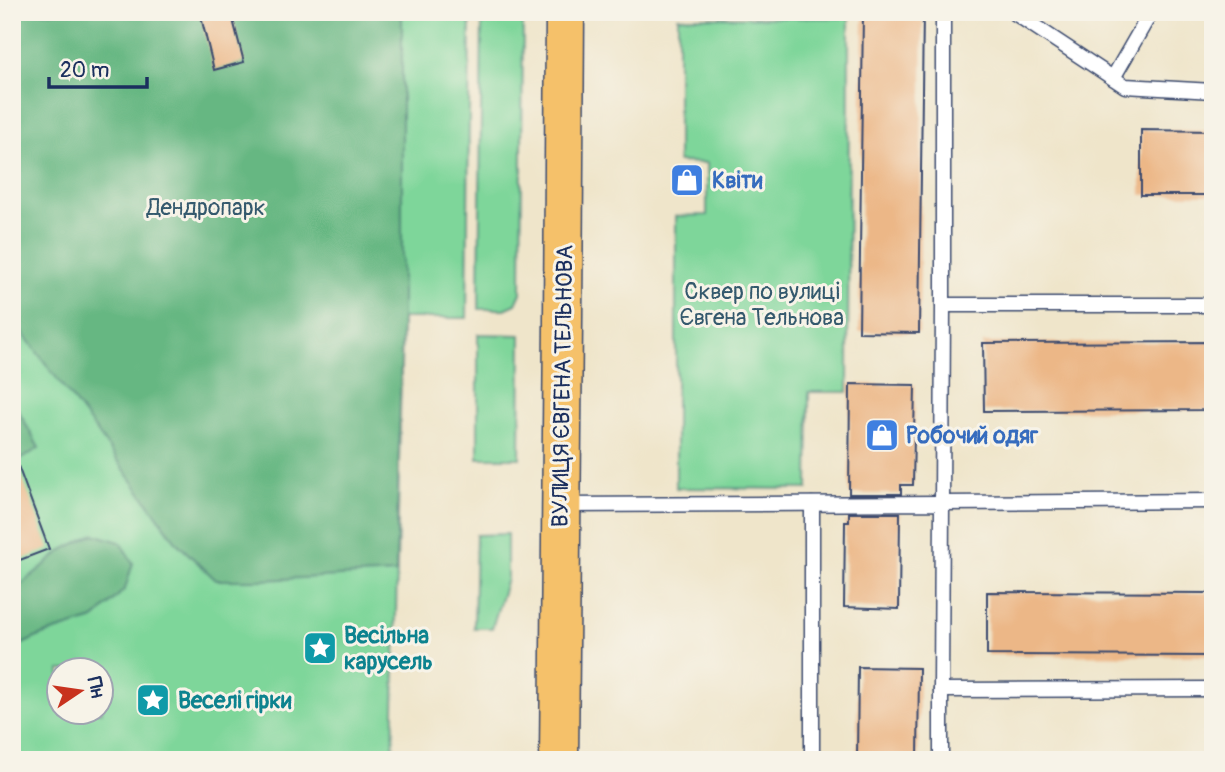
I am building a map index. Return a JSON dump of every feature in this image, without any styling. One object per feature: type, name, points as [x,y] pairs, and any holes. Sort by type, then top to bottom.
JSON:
[{"type":"main road","name":"ВУЛИЦЯ ЄВГЕНА ТЕЛЬНОВА","points":[[559,760],[565,12]]},
{"type":"lane","points":[[941,760],[943,12]]},
{"type":"lane","points":[[1013,12],[1125,86],[1213,91]]},
{"type":"lane","points":[[1112,78],[1151,12]]},
{"type":"lane","points":[[943,305],[1213,305]]},
{"type":"lane","points":[[561,505],[1213,501]]},
{"type":"lane","points":[[812,504],[812,760]]},
{"type":"lane","points":[[941,690],[1213,690]]},
{"type":"green space","name":"Дендропарк","points":[[12,12],[470,12],[467,318],[402,318],[393,760],[12,760]]},
{"type":"green space","name":"Дендропарк","points":[[12,12],[402,12],[402,317],[396,573],[216,580],[177,543],[12,319]]},
{"type":"green space","points":[[482,12],[523,12],[521,293],[516,304],[505,309],[479,309]]},
{"type":"green space","name":"Сквер по вулиці Євгена Тельнова","points":[[678,17],[849,18],[848,392],[809,392],[808,489],[676,488],[676,216],[707,215],[707,163],[678,162]]},
{"type":"green space","points":[[478,334],[521,335],[520,458],[478,458]]},
{"type":"green space","points":[[12,403],[39,448],[12,465]]},
{"type":"green space","points":[[94,534],[120,542],[133,563],[125,589],[94,619],[42,635],[12,649],[12,589],[64,549]]},
{"type":"green space","points":[[507,534],[507,579],[492,628],[474,628],[476,535]]},
{"type":"building","points":[[217,12],[231,12],[244,62],[214,70],[201,17]]},
{"type":"building","points":[[863,12],[923,12],[919,333],[859,332]]},
{"type":"building","points":[[1141,130],[1213,131],[1213,195],[1141,195]]},
{"type":"building","points":[[1213,342],[1213,410],[984,411],[983,343]]},
{"type":"building","name":"Робочий одяг","points":[[850,384],[915,385],[913,485],[901,485],[901,494],[849,494]]},
{"type":"building","points":[[12,458],[15,458],[49,549],[12,563]]},
{"type":"building","points":[[849,513],[900,513],[899,609],[844,607],[845,522],[849,522]]},
{"type":"building","points":[[987,592],[1213,593],[1213,656],[987,655]]},
{"type":"building","points":[[858,667],[919,668],[918,760],[857,760]]},
{"type":"place","name":"Квіти","points":[[687,180]]},
{"type":"place","name":"Робочий одяг","points":[[882,435]]},
{"type":"place","name":"Весільна карусель","points":[[320,648]]},
{"type":"place","name":"Веселі гірки","points":[[153,700]]}]
